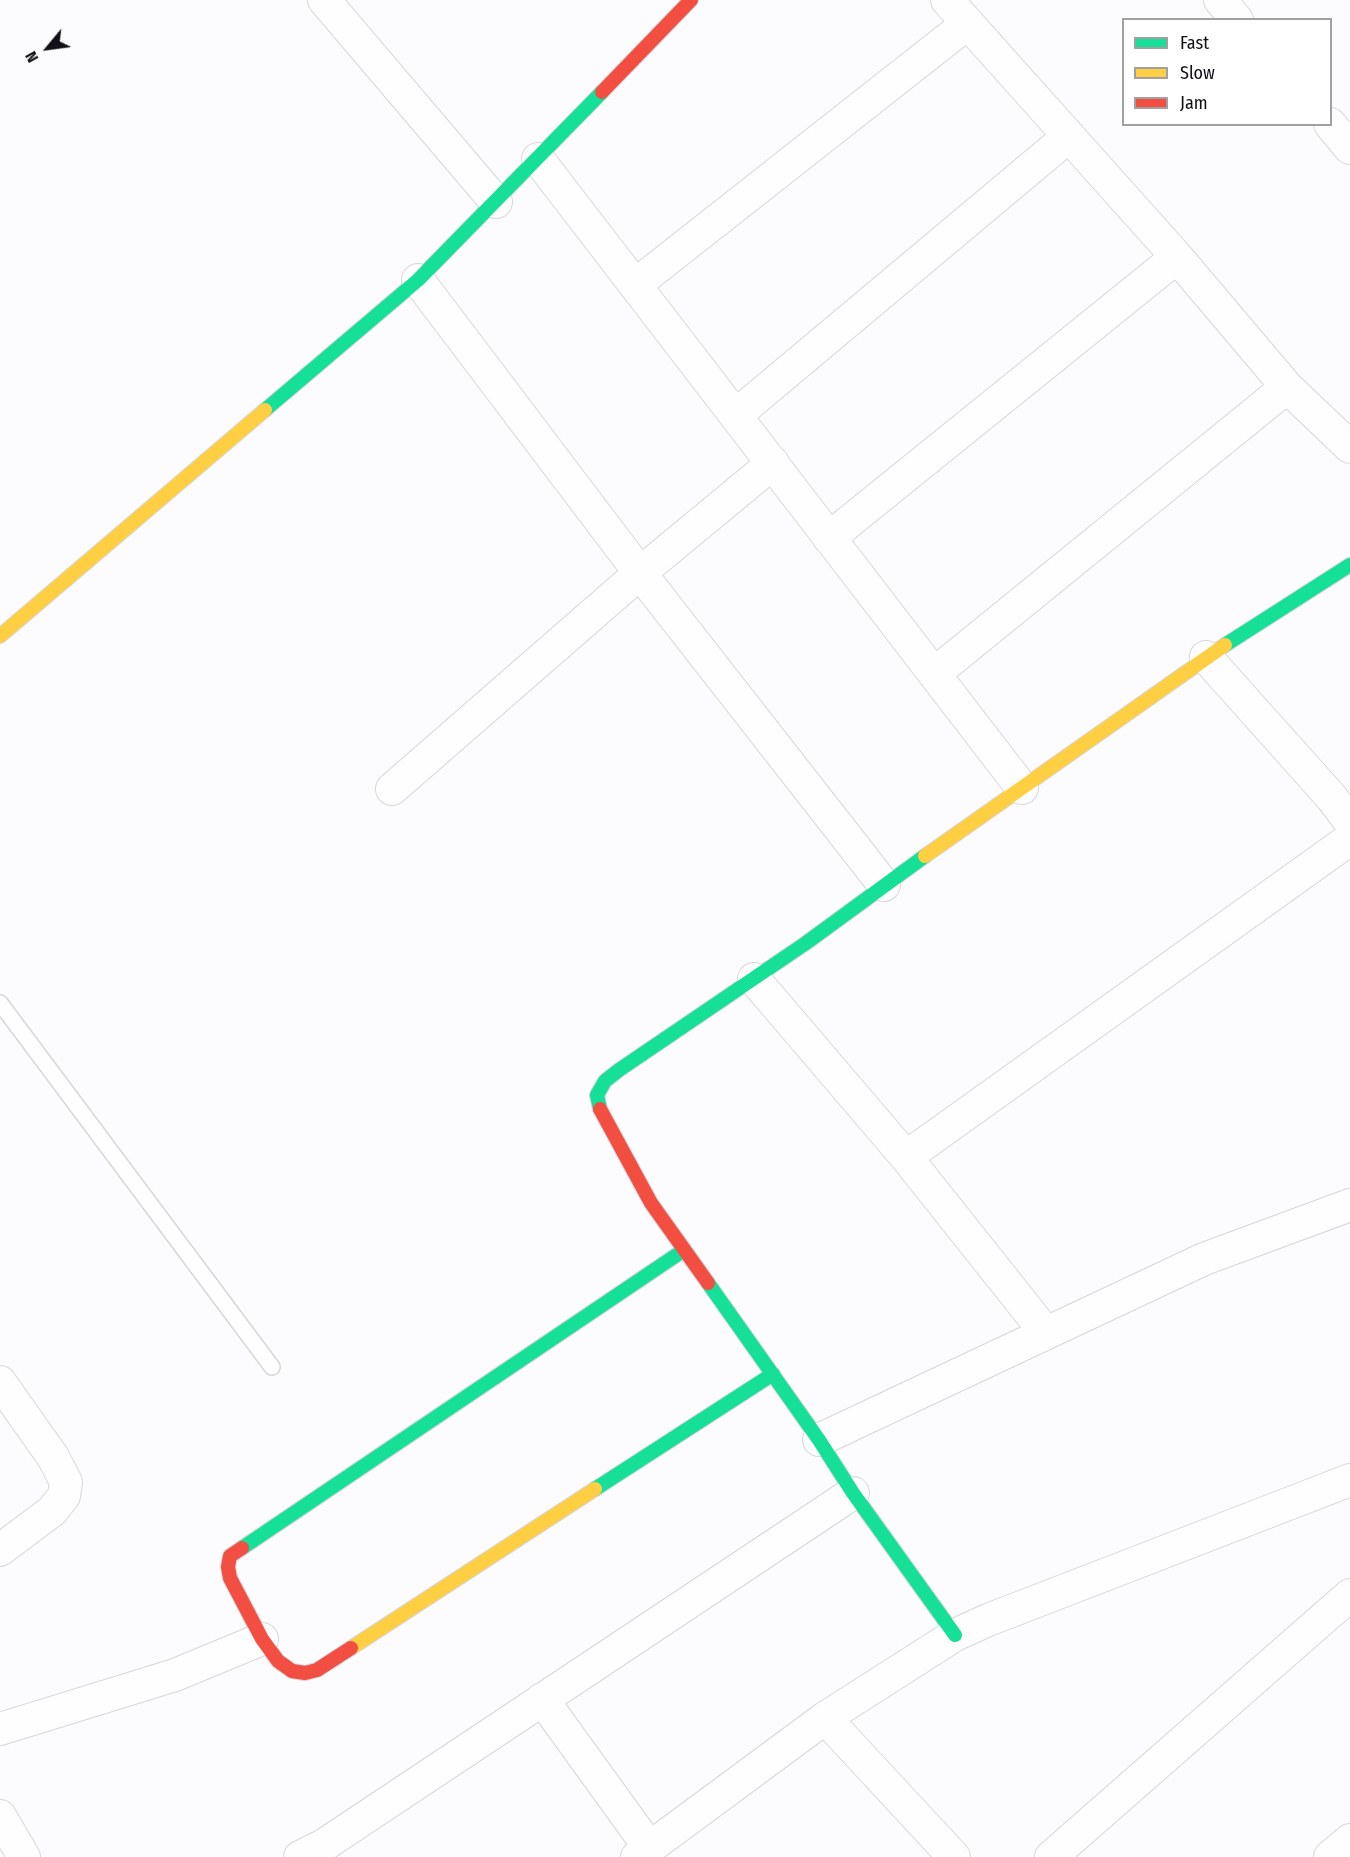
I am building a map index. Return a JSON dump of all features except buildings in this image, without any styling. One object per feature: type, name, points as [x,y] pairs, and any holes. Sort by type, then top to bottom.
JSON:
[{"type":"street","points":[[324,0],[496,202]]},
{"type":"street","points":[[0,636],[418,280],[691,0]]},
{"type":"street","points":[[947,0],[1177,257],[1287,387],[1350,447]]},
{"type":"street","points":[[1220,0],[1235,18]]},
{"type":"street","points":[[635,285],[968,23]]},
{"type":"street","points":[[1331,126],[1350,148]]},
{"type":"street","points":[[736,416],[1069,136]]},
{"type":"street","points":[[538,159],[1022,788]]},
{"type":"street","points":[[829,538],[1177,257]]},
{"type":"street","points":[[418,280],[640,573],[884,885]]},
{"type":"street","points":[[934,674],[1287,387]]},
{"type":"street","points":[[392,789],[640,573],[773,464]]},
{"type":"street","points":[[954,1635],[651,1203],[600,1111],[597,1095],[605,1081],[619,1070],[806,943],[884,885],[1206,657],[1350,565]]},
{"type":"street","points":[[1206,657],[1344,803]]},
{"type":"street","points":[[906,1157],[1350,839]]},
{"type":"street","points":[[754,979],[906,1157],[1046,1333]]},
{"type":"street","points":[[819,1440],[1204,1258],[1350,1204]]},
{"type":"street","points":[[684,1250],[230,1556],[228,1567],[230,1578],[262,1639],[279,1661],[292,1671],[305,1673],[317,1670],[773,1374]]},
{"type":"street","points":[[0,1382],[53,1457],[66,1482],[64,1496],[52,1511],[0,1550]]},
{"type":"street","points":[[542,1699],[643,1852],[825,1718],[954,1635],[1350,1480]]},
{"type":"street","points":[[300,1857],[324,1845],[853,1493]]},
{"type":"street","points":[[1051,1857],[1350,1595]]},
{"type":"street","points":[[0,1729],[175,1675],[262,1639]]},
{"type":"street","points":[[825,1718],[954,1857]]},
{"type":"street","points":[[0,1816],[24,1857]]},
{"type":"street","points":[[1330,1857],[1350,1840]]},
{"type":"lane","points":[[0,1003],[272,1367]]},
{"type":"traffic: fast","points":[[265,410],[418,280],[602,92]]},
{"type":"traffic: fast","points":[[1225,645],[1350,565]]},
{"type":"traffic: fast","points":[[600,1109],[597,1095],[605,1081],[619,1070],[806,943],[925,856]]},
{"type":"traffic: fast","points":[[242,1548],[684,1250]]},
{"type":"traffic: fast","points":[[708,1283],[819,1440],[853,1493],[955,1635]]},
{"type":"traffic: fast","points":[[595,1489],[773,1374]]},
{"type":"traffic: slow","points":[[0,636],[265,410]]},
{"type":"traffic: slow","points":[[925,856],[1225,645]]},
{"type":"traffic: slow","points":[[351,1648],[595,1489]]},
{"type":"traffic: jam","points":[[602,92],[691,0]]},
{"type":"traffic: jam","points":[[600,1109],[651,1203],[708,1283]]},
{"type":"traffic: jam","points":[[242,1548],[230,1556],[228,1567],[230,1578],[262,1639],[278,1661],[292,1671],[305,1673],[317,1670],[351,1648]]}]
